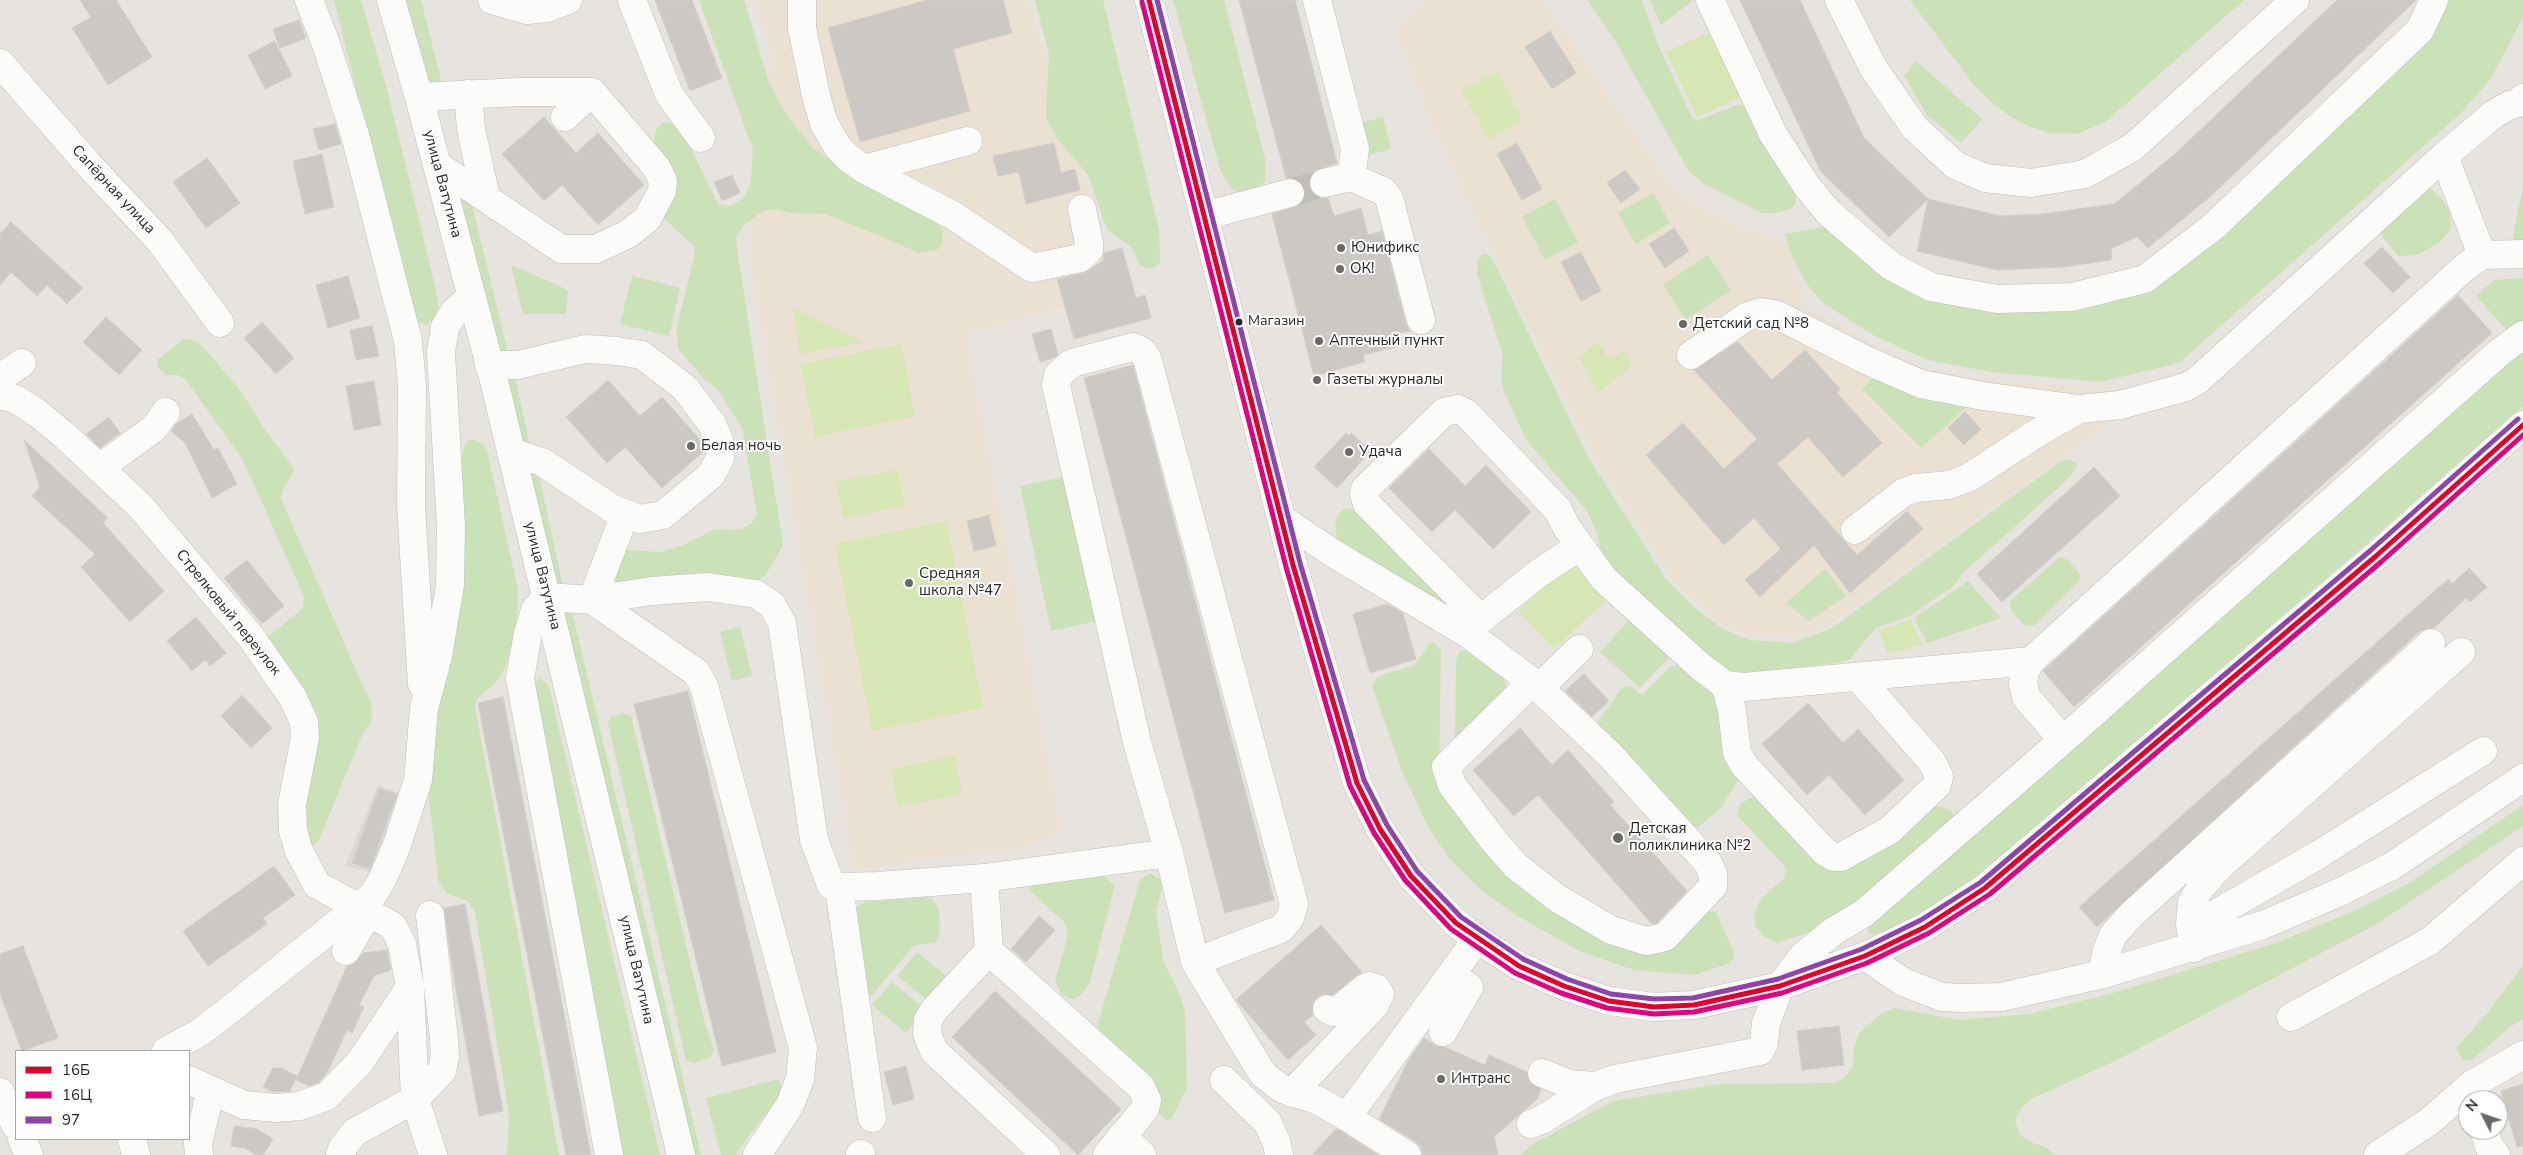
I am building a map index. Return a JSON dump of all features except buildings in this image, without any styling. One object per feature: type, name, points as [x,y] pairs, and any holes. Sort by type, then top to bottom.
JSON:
[{"type":"street","points":[[309,0],[326,44],[355,135],[408,341],[412,386],[411,505],[424,708],[418,780],[397,845],[383,878],[364,909],[346,951]]},
{"type":"street","name":"улица Ватутина","points":[[390,0],[419,97],[472,297],[547,597],[681,1155]]},
{"type":"street","points":[[492,0],[527,10],[548,8],[568,0]]},
{"type":"street","points":[[632,0],[669,94],[701,138]]},
{"type":"street","points":[[802,0],[802,28],[817,100],[824,123],[837,146],[864,169],[954,216],[1032,268],[1037,269],[1080,258],[1089,250],[1082,209]]},
{"type":"street","points":[[1149,0],[1282,519],[1323,671],[1357,784],[1380,829],[1411,876],[1456,923],[1477,939],[1520,966],[1564,986],[1609,1001],[1654,1008],[1694,1005],[1780,986],[1865,956],[1925,927],[1985,888],[2376,556],[2523,425]]},
{"type":"street","points":[[1317,0],[1354,140],[1355,150],[1350,177]]},
{"type":"street","points":[[1710,0],[1773,134],[1806,185],[1828,212],[1891,266],[1915,279],[1931,287],[1997,299],[2072,297],[2145,279],[2214,226],[2420,30],[2434,0]]},
{"type":"street","points":[[1839,0],[1874,69],[1915,128],[1954,165],[1985,178],[2031,182],[2085,174],[2133,147],[2295,0]]},
{"type":"street","name":"Сапёрная улица","points":[[0,63],[88,164],[160,241],[220,323]]},
{"type":"street","points":[[419,97],[519,92],[592,92],[656,167],[663,182],[662,191],[647,219],[628,234],[596,249],[561,250],[437,165]]},
{"type":"street","points":[[565,117],[592,92]]},
{"type":"street","points":[[468,94],[471,129],[486,198]]},
{"type":"street","points":[[1691,356],[1746,317],[1761,312],[1777,315],[1866,360],[1921,384],[1983,396],[2079,409],[2120,406],[2186,387],[2198,380],[2444,156],[2494,114],[2510,105],[2523,103],[2523,98]]},
{"type":"street","points":[[864,169],[968,142]]},
{"type":"street","points":[[2444,156],[2482,255]]},
{"type":"street","points":[[1324,183],[1350,177],[1378,188],[1389,198],[1421,320]]},
{"type":"street","points":[[1204,216],[1290,193]]},
{"type":"street","points":[[2063,740],[2026,697],[2023,683],[2024,671],[2031,661],[2465,267],[2482,255],[2523,254]]},
{"type":"street","points":[[424,708],[438,656],[450,585],[451,526],[441,352],[445,327],[455,311],[472,297]]},
{"type":"street","points":[[1531,1124],[1543,1119],[1596,1086],[1615,1078],[1760,1051],[1764,1043],[1766,1023],[1780,986],[1793,967],[1809,951],[1834,931],[1864,913],[2063,740],[2501,351],[2523,335]]},
{"type":"street","points":[[1195,962],[1281,929],[1290,918],[1294,904],[1147,358],[1142,351],[1134,347],[1072,363],[1058,375],[1056,385],[1135,733],[1169,853],[1195,962],[1264,1075],[1282,1089],[1316,1100],[1347,1117],[1407,1155]]},
{"type":"street","points":[[489,365],[518,365],[585,349],[617,350],[642,355],[685,388],[712,424],[719,440],[720,458],[711,476],[664,515],[640,518],[625,514],[542,462],[511,452]]},
{"type":"street","points":[[0,378],[22,362]]},
{"type":"street","name":"Стрелковый переулок","points":[[0,395],[15,399],[36,412],[140,506],[251,637],[293,698],[304,722],[305,738],[292,804],[293,831],[299,851],[317,884],[392,926],[402,944],[410,987],[415,1099],[433,1155]]},
{"type":"street","points":[[1579,649],[1535,685],[1446,766],[1452,784],[1494,842],[1516,866],[1557,898],[1611,930],[1646,941],[1665,937],[1713,886],[1713,874],[1708,863],[1610,755],[1535,685],[1475,627],[1366,504],[1365,489],[1444,412],[1458,408],[1466,413],[1558,510],[1567,528],[1604,579],[1701,667],[1725,685],[1744,687],[2031,661]]},
{"type":"street","points":[[1855,530],[1904,492],[1916,488],[1949,485],[1970,477],[2037,433],[2079,409]]},
{"type":"street","points":[[99,468],[153,429],[166,412]]},
{"type":"street","points":[[592,600],[625,514]]},
{"type":"street","points":[[1282,519],[1334,554],[1475,627]]},
{"type":"street","points":[[1475,627],[1539,573],[1580,546]]},
{"type":"street","points":[[609,1155],[520,679],[528,633],[535,610],[547,597],[592,600],[652,590],[708,586],[756,594],[772,605],[782,623],[814,840],[831,885],[839,887],[984,878],[1169,853]]},
{"type":"street","points":[[592,600],[696,672],[704,686],[803,1048],[800,1079],[790,1105],[757,1155]]},
{"type":"street","points":[[2103,974],[2106,953],[2112,935],[2131,915],[2431,643]]},
{"type":"street","points":[[2192,936],[2192,902],[2196,893],[2221,865],[2461,652]]},
{"type":"street","points":[[1725,685],[1732,710],[1734,739],[1741,759],[1825,852],[1834,857],[1841,857],[1890,830],[1937,785],[1939,776],[1932,762],[1858,677]]},
{"type":"street","points":[[2192,936],[2212,916],[2318,855],[2483,751]]},
{"type":"street","points":[[1865,956],[1903,982],[1942,996],[1952,997],[2001,997],[2103,974],[2192,936],[2263,925],[2349,888],[2392,866],[2523,778]]},
{"type":"street","points":[[2291,1017],[2430,941],[2523,860]]},
{"type":"street","points":[[984,878],[989,952],[1141,1087],[1147,1100],[1145,1109],[1114,1146],[1142,1155]]},
{"type":"street","points":[[839,887],[872,1118]]},
{"type":"street","points":[[168,1050],[199,1033],[364,909]]},
{"type":"street","points":[[340,1155],[343,1146],[355,1132],[415,1099],[442,1072],[445,1057],[430,915]]},
{"type":"street","points":[[1347,1117],[1477,939]]},
{"type":"street","points":[[989,952],[934,1010],[928,1020],[927,1034],[934,1051],[1046,1155]]},
{"type":"street","points":[[1443,1032],[1469,987],[1452,974]]},
{"type":"street","points":[[1292,1093],[1340,1043],[1375,1006],[1380,994],[1376,988],[1370,986],[1364,988],[1340,1009],[1330,1011],[1333,1026],[1340,1043]]},
{"type":"street","points":[[199,1155],[200,1085],[244,1105],[276,1108],[300,1106],[327,1096],[360,1062],[410,987]]},
{"type":"street","points":[[2476,1090],[2523,1055]]},
{"type":"street","points":[[1542,1073],[1569,1084],[1596,1086]]},
{"type":"street","points":[[1244,1098],[1264,1075]]},
{"type":"street","points":[[1224,1080],[1268,1123],[1277,1144],[1279,1155]]},
{"type":"street","points":[[2378,1155],[2458,1102]]},
{"type":"street","points":[[22,1140],[30,1155]]},
{"type":"street","points":[[132,1140],[136,1155]]},
{"type":"street","points":[[2487,1140],[2496,1155]]},
{"type":"shaded area","name":"Средняя школа №47","points":[[754,0],[1028,0],[1119,291],[966,334],[1062,832],[1022,847],[854,869],[750,262],[758,127],[773,58]]},
{"type":"shaded area","name":"Детский сад №8","points":[[1422,0],[1542,0],[1677,194],[1739,227],[1790,244],[1803,304],[1872,344],[1925,369],[1990,381],[2100,389],[2109,423],[1830,624],[1794,637],[1749,634],[1729,627],[1701,607],[1671,578],[1594,456],[1579,428],[1436,135],[1397,34]]},
{"type":"shaded area","points":[[378,785],[404,795],[377,874],[345,866]]},
{"type":"green space","points":[[334,0],[361,0],[388,93],[436,290],[438,309],[432,321],[427,325],[417,322],[413,317]]},
{"type":"green space","points":[[396,0],[421,0],[442,84],[426,89]]},
{"type":"green space","points":[[699,0],[744,0],[769,83],[789,118],[813,148],[858,178],[933,219],[942,229],[943,242],[937,250],[920,253],[826,214],[790,213],[776,209],[763,211],[745,224],[736,236],[737,249],[783,545],[765,576],[755,581],[702,573],[619,583],[612,577],[625,550],[660,552],[681,546],[713,530],[742,529],[752,523],[757,514],[742,428],[718,390],[705,380],[679,350],[676,331],[695,253],[694,246],[662,217],[654,138],[657,128],[663,123],[671,123],[684,134],[718,204],[731,206],[745,196],[751,181],[753,150]]},
{"type":"green space","points":[[1035,0],[1103,0],[1159,230],[1160,262],[1155,267],[1147,269],[1140,265],[1132,248],[1107,229],[1088,175],[1056,137],[1049,124],[1046,115],[1049,54]]},
{"type":"green space","points":[[1173,0],[1224,0],[1265,159],[1265,180],[1260,187],[1238,193],[1230,187],[1221,172]]},
{"type":"green space","points":[[1587,0],[1642,0],[1658,45],[1692,117],[1696,121],[1740,104],[1751,110],[1796,196],[1796,204],[1791,209],[1774,213],[1762,213],[1704,184],[1689,172],[1616,42]]},
{"type":"green space","points":[[1650,0],[1692,0],[1692,1],[1661,25]]},
{"type":"green space","points":[[1910,0],[2244,0],[2104,123],[2076,134],[2051,133],[2028,126],[2011,117],[1990,101],[1974,85]]},
{"type":"green space","points":[[2450,0],[2523,0],[2523,17],[2490,80],[2460,114],[2179,363],[2100,382],[1991,372],[1928,360],[1875,336],[1823,303],[1806,283],[1792,256],[1785,234],[1829,226],[1930,297],[2150,288],[2431,36]]},
{"type":"green space","points":[[1710,32],[1741,97],[1697,117],[1666,52]]},
{"type":"green space","points":[[1916,61],[1982,119],[1961,143],[1927,115],[1904,76]]},
{"type":"green space","points":[[1497,71],[1523,121],[1488,139],[1461,90]]},
{"type":"green space","points":[[1383,117],[1391,149],[1369,155],[1360,123]]},
{"type":"green space","points":[[455,185],[470,196],[507,349],[500,356]]},
{"type":"green space","points":[[2523,187],[2523,245],[2514,241],[2513,236]]},
{"type":"green space","points":[[2425,189],[2431,189],[2442,199],[2450,213],[2451,229],[2442,240],[2430,248],[2416,255],[2398,256],[2381,235],[2383,226]]},
{"type":"green space","points":[[1653,193],[1670,223],[1636,244],[1618,213]]},
{"type":"green space","points":[[1555,199],[1578,242],[1545,260],[1522,217]]},
{"type":"green space","points":[[1483,254],[1489,255],[1495,264],[1588,457],[1666,579],[1697,610],[1726,631],[1750,640],[1792,643],[1832,628],[2060,462],[2070,459],[2077,464],[2075,470],[2067,480],[1965,571],[1952,587],[1911,615],[1875,629],[1850,659],[1841,662],[1732,677],[1673,629],[1602,557],[1597,533],[1587,511],[1526,440],[1503,389],[1501,376],[1503,355],[1477,274],[1478,260]]},
{"type":"green space","points":[[1708,255],[1731,290],[1686,320],[1663,285]]},
{"type":"green space","points":[[511,265],[568,290],[566,314],[523,314]]},
{"type":"green space","points":[[632,276],[680,288],[669,336],[620,324]]},
{"type":"green space","points":[[2523,278],[2523,323],[2510,334],[2476,296],[2494,280]]},
{"type":"green space","points":[[793,308],[864,342],[800,354]]},
{"type":"green space","points":[[184,339],[194,340],[203,347],[240,390],[266,431],[291,465],[294,471],[282,491],[281,499],[371,704],[372,720],[362,735],[319,840],[311,847],[301,829],[313,736],[267,638],[303,608],[304,597],[243,460],[186,380],[178,375],[166,375],[158,368],[157,360]]},
{"type":"green space","points":[[1598,342],[1609,360],[1625,350],[1632,366],[1598,393],[1579,357]]},
{"type":"green space","points":[[901,344],[915,416],[815,437],[800,364]]},
{"type":"green space","points":[[2523,351],[2523,406],[2366,544],[1981,874],[1917,916],[1888,930],[1874,935],[1868,934],[1868,925]]},
{"type":"green space","points":[[497,369],[514,374],[531,449],[525,452]]},
{"type":"green space","points":[[1877,373],[1968,406],[1921,448],[1862,389]]},
{"type":"green space","points":[[474,439],[484,445],[487,451],[518,590],[516,634],[504,670],[495,683],[477,699],[475,707],[559,1155],[507,1155],[509,1114],[475,913],[468,901],[448,894],[440,885],[438,877],[427,779],[462,454],[467,441]]},
{"type":"green space","points":[[522,463],[537,467],[563,586],[557,593]]},
{"type":"green space","points":[[898,470],[905,506],[843,518],[836,482]]},
{"type":"green space","points":[[1067,476],[1097,621],[1051,631],[1020,486]]},
{"type":"green space","points":[[1348,508],[1357,512],[1443,596],[1441,601],[1438,602],[1337,539],[1335,524],[1338,515],[1343,509]]},
{"type":"green space","points":[[946,521],[983,708],[872,731],[835,544]]},
{"type":"green space","points":[[2060,557],[2068,560],[2080,574],[2081,579],[2035,625],[2025,626],[2012,612],[2010,601]]},
{"type":"green space","points":[[1574,558],[1610,596],[1554,649],[1518,611]]},
{"type":"green space","points":[[1825,569],[1846,596],[1809,621],[1786,603]]},
{"type":"green space","points":[[1968,581],[2001,618],[1927,643],[1914,618]]},
{"type":"green space","points":[[554,603],[571,607],[701,1155],[684,1155]]},
{"type":"green space","points":[[1632,617],[1672,654],[1640,688],[1600,652]]},
{"type":"green space","points":[[1910,619],[1922,645],[1888,654],[1879,631]]},
{"type":"green space","points":[[740,627],[752,676],[732,681],[720,632]]},
{"type":"green space","points":[[1434,642],[1441,651],[1439,767],[1512,874],[1671,944],[1708,912],[1713,911],[1716,913],[1734,952],[1734,957],[1730,963],[1694,975],[1634,970],[1579,951],[1518,916],[1482,891],[1449,858],[1428,827],[1401,769],[1372,684],[1379,676],[1415,665],[1429,644]]},
{"type":"green space","points":[[1466,650],[1504,679],[1507,690],[1455,740],[1456,660],[1460,651]]},
{"type":"green space","points":[[1680,664],[1714,690],[1739,778],[1721,808],[1698,827],[1687,826],[1597,729],[1599,720],[1621,689],[1625,686],[1631,687],[1642,695],[1670,667]]},
{"type":"green space","points":[[541,678],[549,687],[660,1155],[617,1155],[532,685]]},
{"type":"green space","points":[[624,713],[631,716],[705,1024],[714,1050],[710,1057],[694,1063],[686,1060],[608,723],[611,717]]},
{"type":"green space","points":[[955,756],[962,794],[898,807],[891,769]]},
{"type":"green space","points":[[1753,797],[1762,798],[1820,859],[1932,806],[1944,807],[1952,812],[1955,818],[1828,926],[1777,943],[1765,937],[1755,926],[1755,914],[1760,900],[1784,878],[1786,868],[1737,815],[1740,804]]},
{"type":"green space","points":[[2523,805],[2523,826],[2375,925],[2115,1061],[2033,1098],[2021,1108],[2015,1120],[2019,1134],[2033,1143],[2046,1147],[2054,1155],[1520,1155],[1533,1144],[1611,1102],[1619,1100],[1720,1084],[1835,1083],[1845,1077],[1853,1066],[1853,1052],[1859,1033],[1881,1014],[1895,1008],[1959,1020],[2029,1014],[2110,994],[2273,944],[2352,912],[2411,882]]},
{"type":"green space","points":[[1101,873],[1114,885],[1089,985],[1079,996],[1074,999],[1068,998],[1062,995],[1055,981],[1068,935],[1066,926],[1028,889],[1030,882]]},
{"type":"green space","points":[[1150,873],[1160,879],[1163,884],[1156,911],[1163,961],[1180,995],[1185,1012],[1187,1088],[1171,1119],[1166,1120],[1159,1113],[1157,1105],[1099,1034],[1097,1027],[1140,880]]},
{"type":"green space","points":[[926,897],[931,899],[938,907],[940,918],[939,937],[935,943],[915,945],[872,995],[868,997],[856,913],[858,906],[865,902]]},
{"type":"green space","points":[[917,952],[950,979],[931,1003],[897,976]]},
{"type":"green space","points":[[2523,965],[2523,1019],[2510,1027],[2475,1057],[2469,1061],[2463,1060],[2456,1048],[2489,1011]]},
{"type":"green space","points":[[892,982],[925,1009],[906,1033],[872,1005]]},
{"type":"green space","points":[[779,1079],[782,1092],[735,1155],[721,1155],[706,1098]]},
{"type":"tunnel","points":[[1290,193],[1324,183]]},
{"type":"transit line","name":"16Б","points":[[1149,0],[1293,565],[1357,783],[1380,829],[1411,876],[1456,923],[1519,966],[1564,986],[1609,1001],[1654,1007],[1694,1005],[1780,986],[1865,956],[1925,927],[1985,888],[2376,556],[2523,425]]},
{"type":"transit line","name":"97","points":[[1157,0],[1300,563],[1364,780],[1387,825],[1417,871],[1461,917],[1523,959],[1567,979],[1611,994],[1654,999],[1693,998],[1778,979],[1862,949],[1921,920],[1981,882],[2371,550],[2518,419]]},
{"type":"transit line","name":"16Ц","points":[[1142,2],[1286,567],[1350,786],[1374,833],[1405,880],[1451,929],[1515,973],[1561,993],[1607,1008],[1654,1014],[1694,1012],[1782,993],[1867,963],[1929,933],[1990,894],[2381,562],[2523,435]]},
{"type":"place","name":"Юнификс","points":[[1341,248]]},
{"type":"place","name":"ОК!","points":[[1340,269]]},
{"type":"place","name":"Магазин","points":[[1239,322]]},
{"type":"place","name":"Детский сад №8","points":[[1683,324]]},
{"type":"place","name":"Аптечный пункт","points":[[1319,341]]},
{"type":"place","name":"Газеты журналы","points":[[1317,380]]},
{"type":"place","name":"Белая ночь","points":[[691,446]]},
{"type":"place","name":"Удача","points":[[1349,452]]},
{"type":"place","name":"Средняя школа №47","points":[[909,583]]},
{"type":"place","name":"Детская поликлиника №2","points":[[1618,838]]},
{"type":"place","name":"Интранс","points":[[1441,1079]]}]
